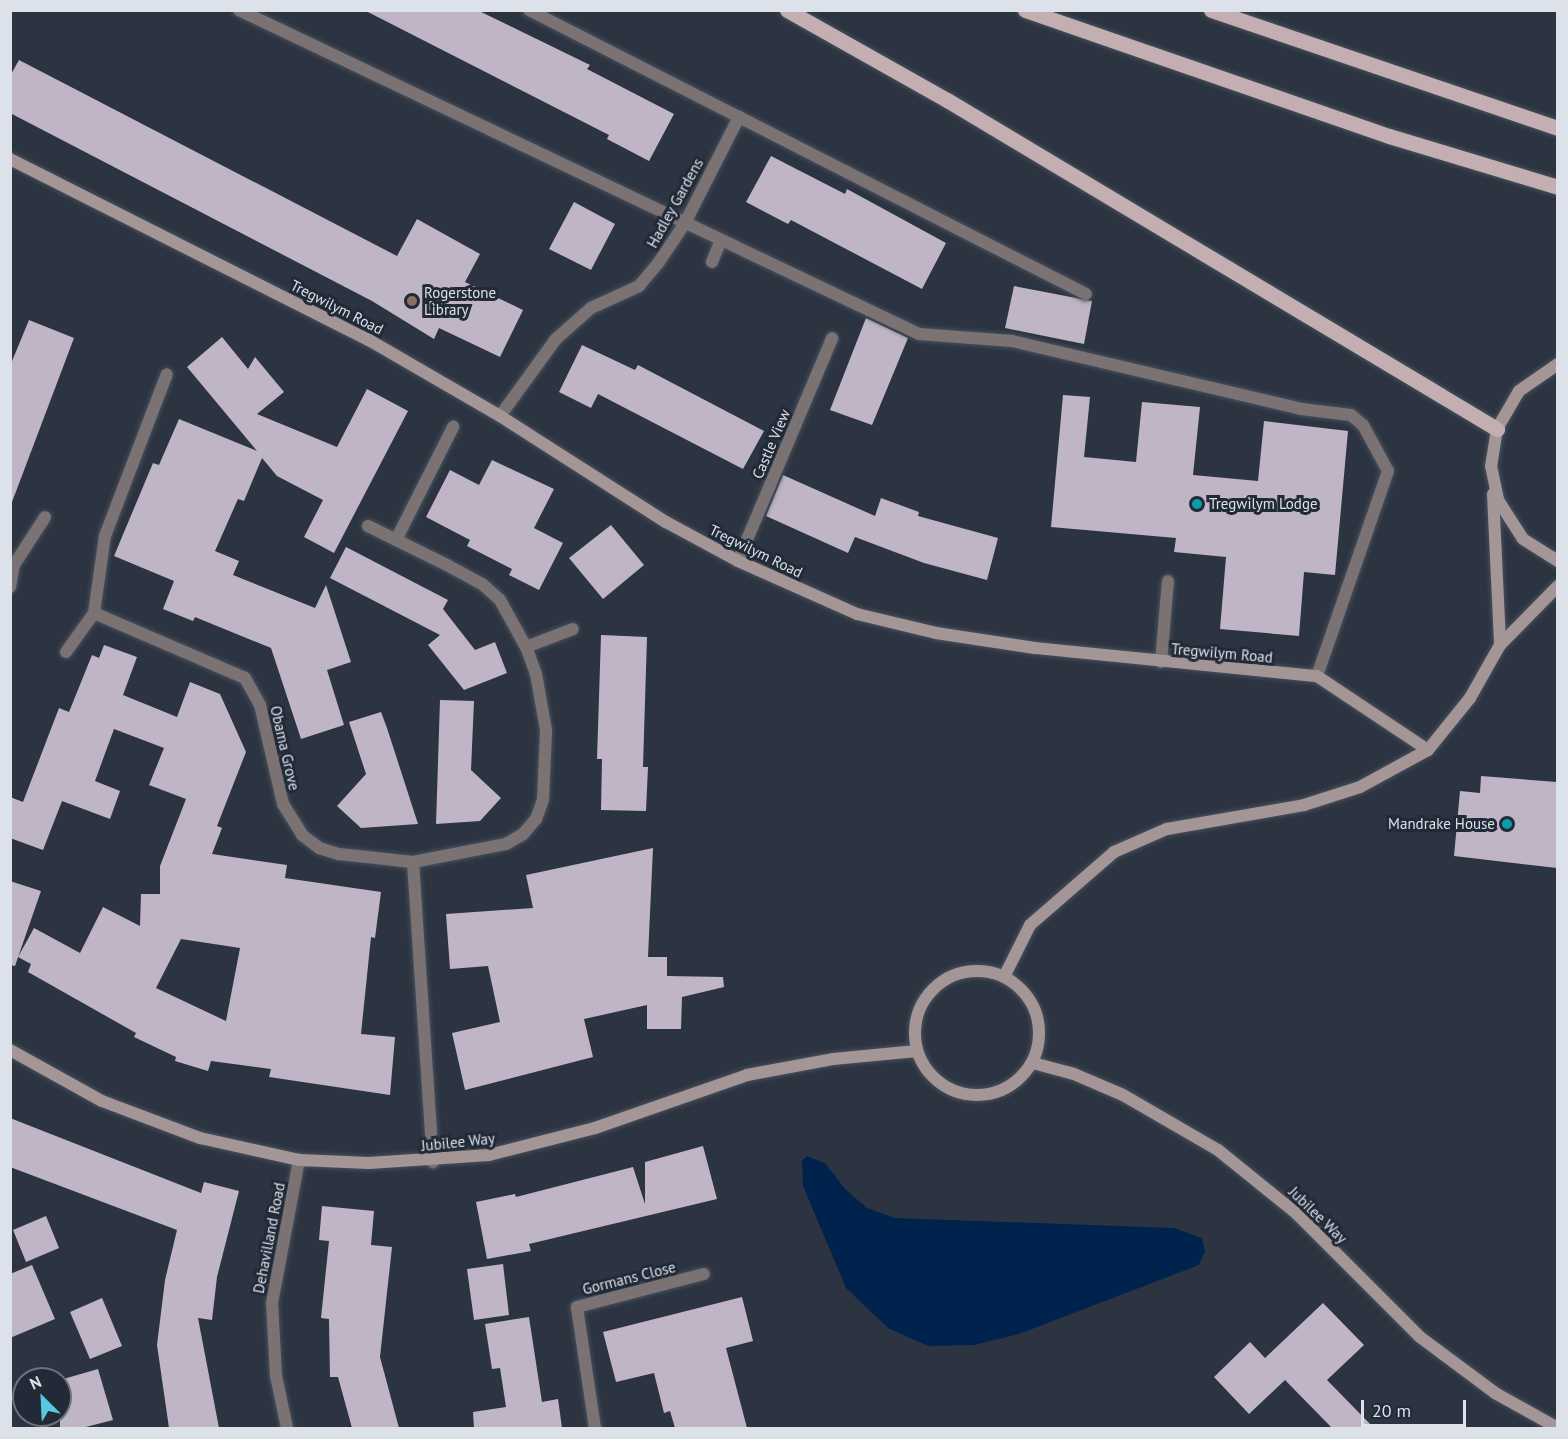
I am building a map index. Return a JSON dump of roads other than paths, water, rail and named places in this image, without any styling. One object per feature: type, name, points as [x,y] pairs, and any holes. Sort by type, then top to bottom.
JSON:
[{"type":"main road","points":[[787,10],[947,100],[1497,429]]},
{"type":"main road","points":[[1026,10],[1389,136],[1557,187]]},
{"type":"main road","points":[[1211,10],[1557,128]]},
{"type":"street","points":[[239,10],[918,334],[1012,341],[1301,409],[1351,415],[1362,425],[1388,471],[1317,676]]},
{"type":"street","points":[[530,10],[1086,294]]},
{"type":"street","name":"Hadley Gardens","points":[[500,416],[556,339],[591,308],[639,286],[685,223],[739,117]]},
{"type":"street","name":"Tregwilym Road","points":[[10,159],[369,340],[500,416],[666,522],[738,561],[857,614],[936,633],[1161,662],[1317,676],[1428,750]]},
{"type":"street","points":[[712,262],[721,240]]},
{"type":"street","name":"Castle View","points":[[738,561],[832,338]]},
{"type":"street","points":[[1500,645],[1491,466],[1497,429],[1519,391],[1557,364]]},
{"type":"street","points":[[66,652],[94,613],[105,537],[167,374]]},
{"type":"street","points":[[396,540],[453,427]]},
{"type":"street","points":[[1491,466],[1498,500],[1523,539],[1557,561]]},
{"type":"street","points":[[10,587],[12,564],[45,517]]},
{"type":"street","name":"Obama Grove","points":[[94,613],[245,678],[260,705],[283,804],[302,836],[319,848],[339,854],[413,862],[506,844],[523,834],[536,819],[543,800],[546,730],[536,675],[526,647],[500,600],[482,584],[368,526]]},
{"type":"street","points":[[1161,662],[1168,581]]},
{"type":"street","points":[[1004,977],[1030,925],[1114,852],[1167,829],[1304,805],[1360,787],[1428,750],[1470,698],[1500,645],[1557,586]]},
{"type":"street","points":[[526,647],[573,629]]},
{"type":"street","points":[[413,862],[433,1162]]},
{"type":"street","points":[[981,971],[1004,977],[1025,992],[1037,1014],[1040,1039],[1033,1063],[1017,1082],[1003,1090],[971,1096],[941,1083],[929,1073],[917,1051],[915,1028],[922,1005],[937,986],[957,974],[981,971]]},
{"type":"street","name":"Jubilee Way","points":[[10,1050],[51,1076],[151,1122],[200,1138],[299,1160],[433,1162],[543,1144],[747,1075],[833,1059],[917,1051]]},
{"type":"street","name":"Jubilee Way","points":[[1033,1063],[1074,1074],[1123,1095],[1218,1150],[1296,1213],[1429,1344],[1495,1393],[1557,1428]]},
{"type":"street","name":"Dehavilland Road","points":[[287,1428],[276,1376],[272,1303],[299,1160]]},
{"type":"street","name":"Gormans Close","points":[[595,1428],[577,1307],[704,1274]]},
{"type":"water","points":[[807,1156],[825,1163],[845,1189],[867,1208],[895,1218],[1174,1228],[1202,1238],[1205,1252],[1199,1265],[1019,1334],[974,1345],[928,1346],[888,1328],[846,1288],[803,1186],[802,1161]]},
{"type":"place","name":"Rogerstone Library","points":[[412,301]]},
{"type":"place","name":"Tregwilym Lodge","points":[[1197,504]]},
{"type":"place","name":"Mandrake House","points":[[1507,824]]}]
